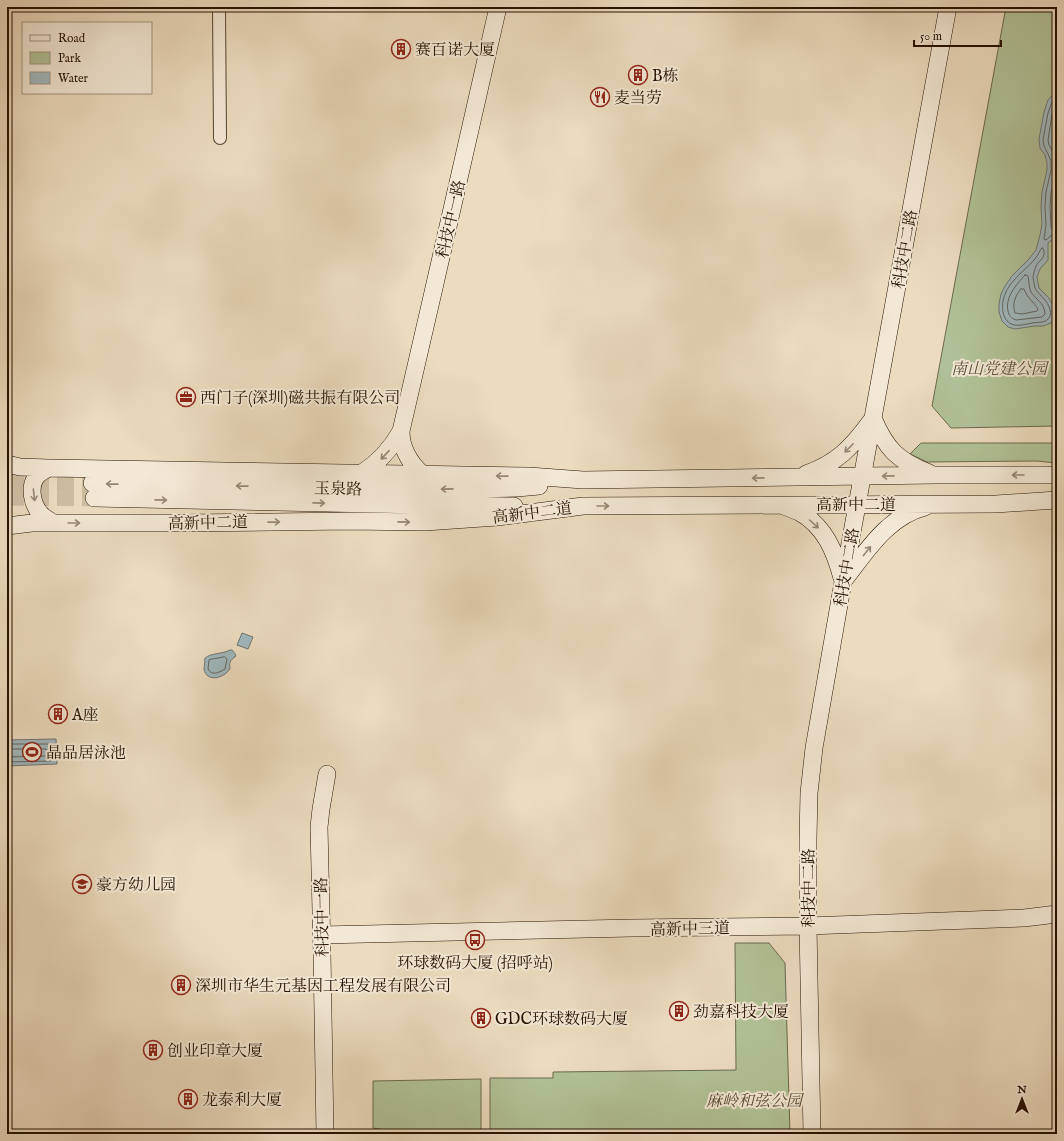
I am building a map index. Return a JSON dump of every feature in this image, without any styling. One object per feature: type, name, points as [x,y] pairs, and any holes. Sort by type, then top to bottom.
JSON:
[{"type":"main road","name":"科技中一路","points":[[422,474],[412,464],[406,454],[401,438],[401,430],[498,7]]},
{"type":"main road","name":"科技中二路","points":[[812,1134],[808,926],[808,825],[809,792],[816,732],[948,7]]},
{"type":"main road","points":[[843,582],[838,561],[825,535],[810,520],[799,512],[783,505],[791,478],[816,470],[831,463],[841,456],[858,439],[873,418],[884,441],[892,452],[918,469],[935,475]]},
{"type":"main road","name":"科技中一路","points":[[362,473],[373,466],[394,444],[401,430]]},
{"type":"main road","name":"高新中二道","points":[[7,464],[50,468],[529,476],[583,480],[935,475],[1057,475]]},
{"type":"main road","points":[[50,468],[44,470],[37,476],[33,484],[32,494],[35,505],[41,514],[53,523]]},
{"type":"main road","name":"玉泉路","points":[[583,480],[545,486],[517,488],[421,490],[93,491],[421,505],[583,506]]},
{"type":"main road","name":"高新中二道","points":[[7,526],[32,523],[341,521],[426,522],[497,517],[583,506],[996,504],[1057,500]]},
{"type":"main road","points":[[843,582],[878,537],[887,528],[907,514],[936,504]]},
{"type":"main road","name":"科技中一路","points":[[325,1134],[319,827],[327,774]]},
{"type":"main road","name":"高新中三道","points":[[322,935],[625,928],[808,926],[1024,918],[1057,914]]},
{"type":"street","points":[[219,7],[220,138]]},
{"type":"green space","name":"南山党建公园","points":[[1006,7],[1057,7],[1057,426],[951,428],[932,406]]},
{"type":"green space","points":[[921,443],[1057,443],[1057,463],[1036,461],[927,462],[910,454]]},
{"type":"green space","name":"麻岭和弦公园","points":[[735,943],[769,943],[785,963],[790,1134],[490,1134],[490,1078],[553,1078],[553,1072],[736,1070]]},
{"type":"green space","points":[[481,1079],[481,1128],[477,1134],[410,1134],[373,1128],[373,1081]]},
{"type":"water","points":[[1057,90],[1057,236],[1048,243],[1048,260],[1040,269],[1037,277],[1039,288],[1049,298],[1054,307],[1055,316],[1051,323],[1043,326],[1015,329],[1008,327],[1002,321],[999,312],[999,304],[1001,294],[1005,286],[1012,276],[1036,250],[1042,224],[1042,192],[1047,170],[1045,155],[1040,148],[1039,139],[1048,100]]},
{"type":"water","points":[[242,633],[253,637],[248,649],[237,645]]},
{"type":"water","points":[[232,650],[236,655],[230,662],[230,669],[217,678],[207,676],[204,670],[205,658],[210,655]]},
{"type":"water","name":"晶品居泳池","points":[[56,739],[57,764],[7,766],[7,740]]},
{"type":"tunnel","points":[[7,482],[92,483]]},
{"type":"tunnel","points":[[7,497],[94,498]]},
{"type":"place","name":"赛百诺大厦","points":[[401,49]]},
{"type":"place","name":"B栋","points":[[638,75]]},
{"type":"place","name":"麦当劳","points":[[600,97]]},
{"type":"place","name":"西门子(深圳)磁共振有限公司","points":[[186,397]]},
{"type":"place","name":"A座","points":[[58,714]]},
{"type":"place","name":"晶品居泳池","points":[[32,752]]},
{"type":"place","name":"豪方幼儿园","points":[[82,884]]},
{"type":"place","name":"环球数码大厦 (招呼站)","points":[[475,940]]},
{"type":"place","name":"深圳市华生元基因工程发展有限公司","points":[[181,985]]},
{"type":"place","name":"劲嘉科技大厦","points":[[679,1011]]},
{"type":"place","name":"GDC环球数码大厦","points":[[481,1018]]},
{"type":"place","name":"创业印章大厦","points":[[153,1050]]},
{"type":"place","name":"龙泰利大厦","points":[[188,1099]]}]
